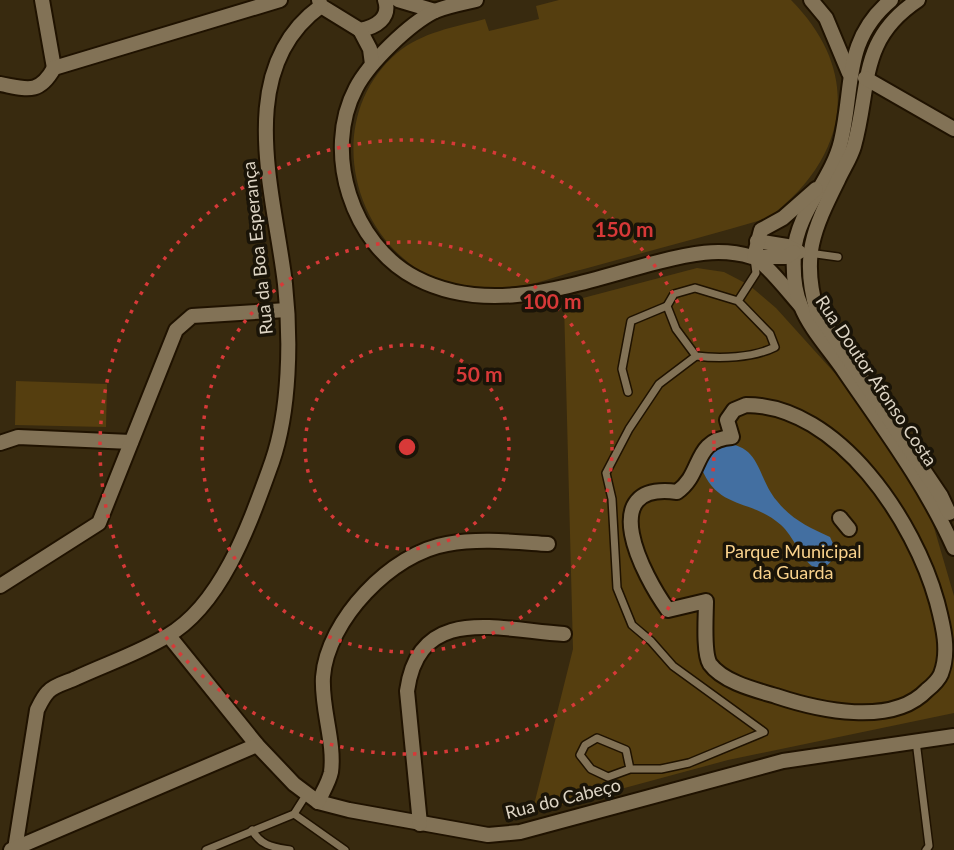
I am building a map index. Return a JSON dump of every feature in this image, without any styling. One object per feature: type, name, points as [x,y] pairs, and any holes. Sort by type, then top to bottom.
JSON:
[{"type":"street","points":[[0,84],[30,90],[46,82],[54,68],[42,0]]},
{"type":"street","points":[[54,68],[280,0]]},
{"type":"street","points":[[360,30],[374,28],[383,19],[387,8],[385,0]]},
{"type":"street","points":[[398,0],[435,12]]},
{"type":"street","points":[[476,0],[435,12],[372,64],[355,90],[343,132],[344,177],[355,213],[379,248],[414,277],[449,291],[499,298],[546,290],[703,251],[754,257],[786,257],[801,252]]},
{"type":"street","points":[[811,0],[826,19],[849,73]]},
{"type":"street","name":"Rua Doutor Afonso Costa","points":[[891,0],[869,21],[859,40],[849,73],[841,144],[800,228],[801,252],[817,312],[942,496],[954,524]]},
{"type":"street","points":[[320,3],[360,30],[370,49],[372,64]]},
{"type":"street","name":"Rua da Boa Esperança","points":[[13,849],[37,710],[49,690],[169,636],[201,609],[221,581],[273,459],[288,363],[287,310],[264,122],[270,83],[285,48],[305,17],[320,3]]},
{"type":"street","name":"Rua Doutor Afonso Costa","points":[[908,3],[881,33],[870,55],[853,148],[801,252],[794,280],[800,305],[933,502],[954,548]]},
{"type":"street","points":[[865,78],[954,129]]},
{"type":"street","points":[[754,257],[761,230],[783,218],[818,188]]},
{"type":"street","points":[[757,241],[787,246],[801,252]]},
{"type":"street","points":[[754,257],[800,305]]},
{"type":"street","points":[[0,586],[100,523],[176,330],[192,316],[287,310]]},
{"type":"street","points":[[746,405],[769,405],[799,419],[855,459],[885,493],[903,519],[929,575],[942,621],[946,651],[940,677],[917,700],[886,709],[854,713],[801,705],[726,676],[710,664],[707,655],[706,601],[668,610],[654,590],[632,536],[630,519],[634,503],[646,494],[660,490],[677,492],[686,486],[704,448],[719,438],[732,437],[727,420],[734,410],[746,405]]},
{"type":"street","points":[[0,443],[18,437],[131,442]]},
{"type":"street","points":[[169,636],[257,745],[312,798],[331,772],[323,676],[331,648],[346,618],[362,595],[389,572],[416,555],[446,544],[548,544]]},
{"type":"street","points":[[420,824],[407,691],[410,671],[420,651],[437,634],[459,627],[564,634]]},
{"type":"street","name":"Rua do Cabeço","points":[[312,798],[420,824],[488,835],[520,832],[783,761],[954,736]]},
{"type":"street","points":[[13,849],[257,745]]},
{"type":"lane","points":[[801,252],[838,257]]},
{"type":"lane","points":[[738,301],[756,273],[754,257]]},
{"type":"lane","points":[[628,392],[622,369],[631,321],[667,306],[674,294],[695,288],[738,301],[770,334],[775,347],[764,352],[715,358],[696,356],[659,384],[629,429],[607,473],[612,499],[617,588],[632,625],[651,641],[673,666],[764,732],[689,763],[661,769],[630,769],[608,777],[591,769],[580,755],[585,745],[597,738],[626,750],[630,769]]},
{"type":"lane","points":[[667,306],[676,329],[696,356]]},
{"type":"lane","points":[[916,740],[929,846],[926,850]]},
{"type":"lane","points":[[206,850],[294,814],[312,798]]},
{"type":"lane","points":[[294,814],[345,850]]},
{"type":"lane","points":[[252,830],[258,841],[268,846],[290,850]]},
{"type":"green space","points":[[559,0],[791,0],[814,28],[829,57],[837,86],[837,114],[830,142],[816,169],[795,194],[768,218],[533,284],[502,289],[468,288],[449,284],[416,268],[389,244],[370,215],[357,182],[353,148],[358,113],[373,81],[397,53],[428,35],[485,19],[489,31],[539,19],[536,6]]},
{"type":"green space","name":"Parque Municipal da Guarda","points":[[697,268],[724,272],[749,285],[776,308],[850,390],[928,507],[954,596],[954,713],[728,760],[532,813],[573,649],[564,303]]},
{"type":"green space","points":[[16,381],[107,384],[106,427],[15,425]]},
{"type":"water","points":[[722,443],[745,449],[757,463],[770,491],[782,507],[801,522],[830,537],[836,550],[829,564],[814,567],[781,525],[716,491],[701,467],[707,451]]}]
